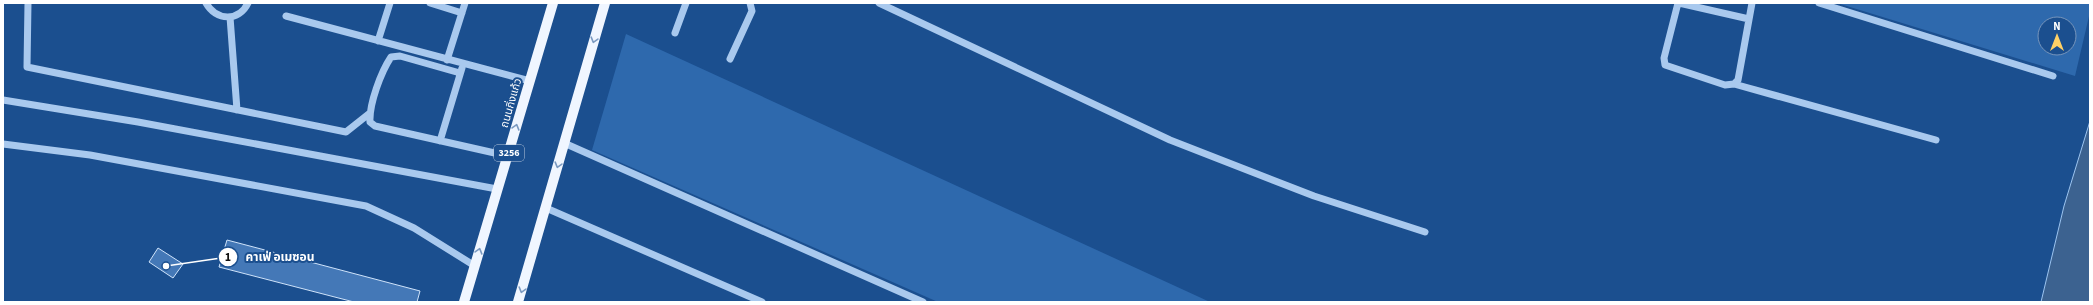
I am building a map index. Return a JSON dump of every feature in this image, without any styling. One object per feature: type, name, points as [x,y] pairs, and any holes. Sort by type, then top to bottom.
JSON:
[{"type":"main road","name":"ถนนกิ่งแก้ว","points":[[464,302],[553,3]]},
{"type":"main road","points":[[518,302],[604,3]]},
{"type":"street","points":[[28,3],[27,68],[346,132],[370,113]]},
{"type":"street","points":[[206,3],[215,14],[230,18],[244,11],[248,3]]},
{"type":"street","points":[[378,41],[390,3]]},
{"type":"street","points":[[430,3],[462,13]]},
{"type":"street","points":[[447,60],[466,3]]},
{"type":"street","points":[[675,33],[686,3]]},
{"type":"street","points":[[730,59],[752,11],[750,3]]},
{"type":"street","points":[[879,3],[1170,140],[1314,196],[1425,232]]},
{"type":"street","points":[[1749,19],[1679,3],[1664,58],[1665,65],[1725,85],[1734,84],[1936,140]]},
{"type":"street","points":[[1734,84],[1738,80],[1752,3]]},
{"type":"street","points":[[1819,3],[2053,76]]},
{"type":"street","points":[[286,16],[530,81]]},
{"type":"street","points":[[230,18],[238,110]]},
{"type":"street","points":[[460,73],[400,56],[391,57],[385,65],[370,113],[370,122],[375,126],[508,156]]},
{"type":"street","points":[[440,141],[464,64]]},
{"type":"street","points":[[3,100],[138,122],[497,189]]},
{"type":"street","points":[[3,144],[90,155],[366,206],[414,228],[475,266]]},
{"type":"street","points":[[564,144],[923,302]]},
{"type":"street","points":[[546,208],[762,302]]},
{"type":"shaded area","points":[[1837,3],[2090,3],[2090,12],[2075,76]]},
{"type":"shaded area","points":[[626,34],[1210,302],[938,302],[592,150]]},
{"type":"shaded area","points":[[2090,121],[2090,302],[2041,302],[2064,206]]},
{"type":"building","points":[[227,240],[420,291],[417,302],[354,302],[219,267]]},
{"type":"building","points":[[158,248],[183,264],[173,278],[149,262]]},
{"type":"place","name":"คาเฟ่ อเมซอน","points":[[166,266]]}]
